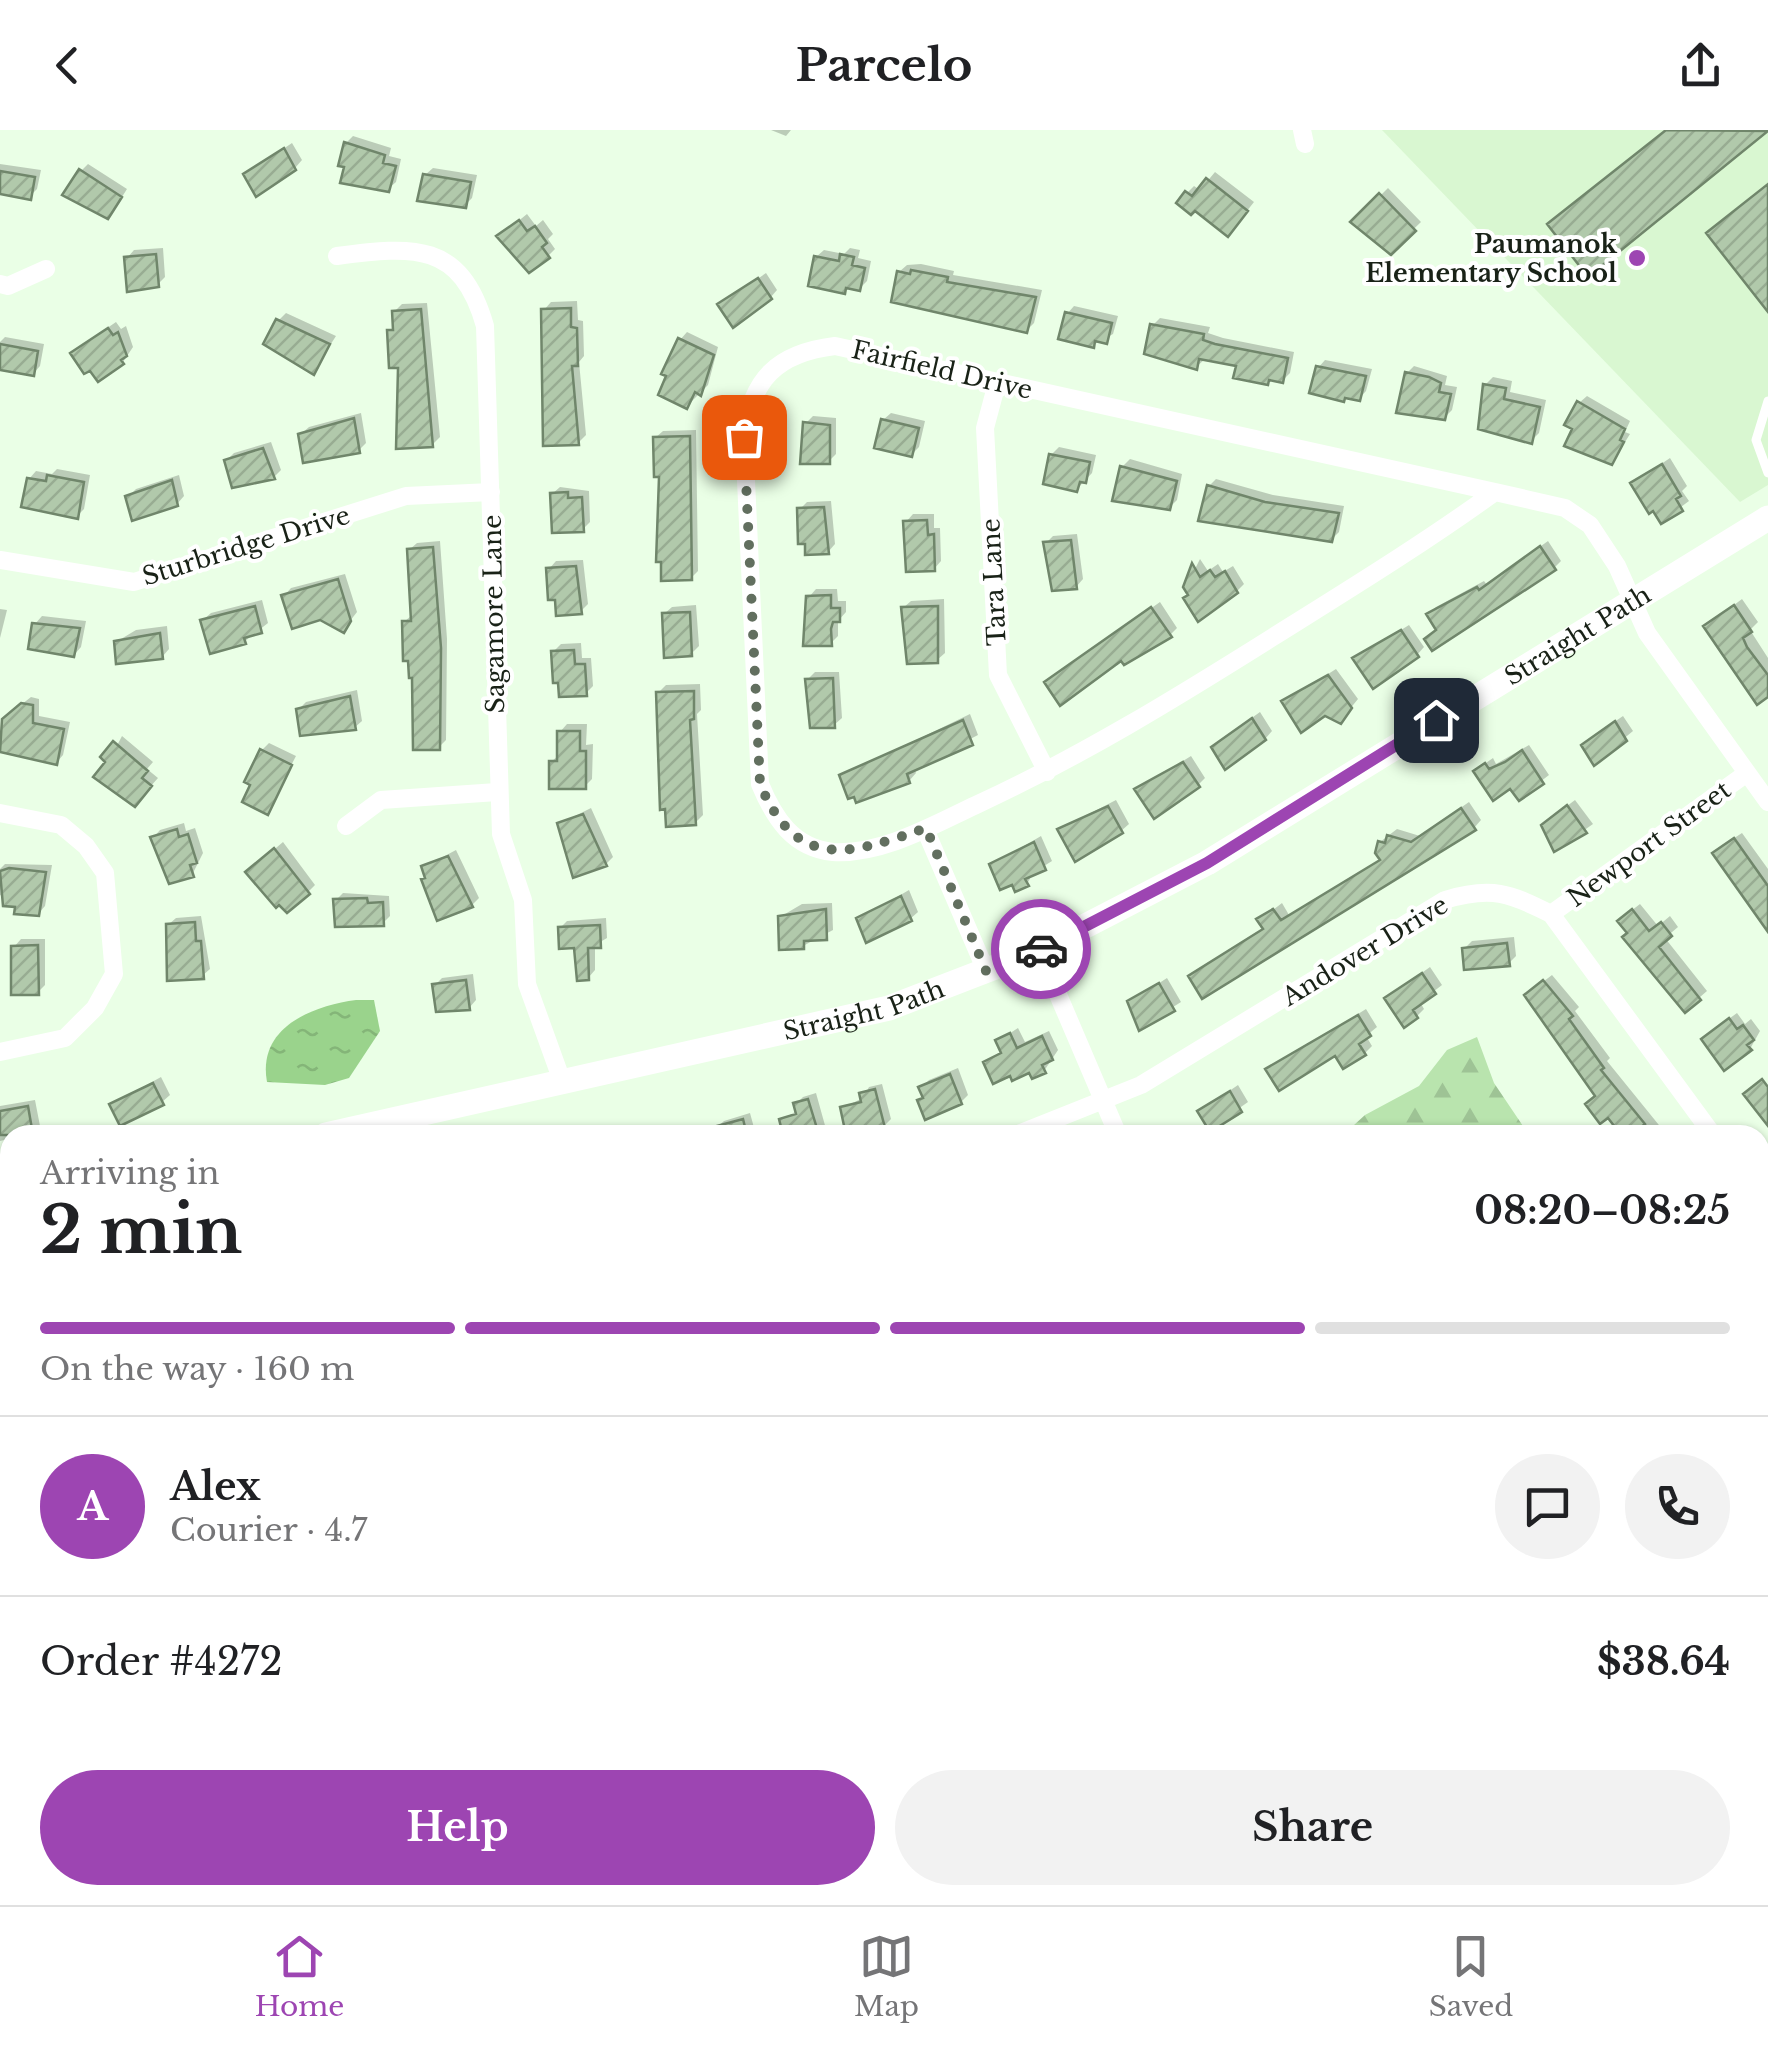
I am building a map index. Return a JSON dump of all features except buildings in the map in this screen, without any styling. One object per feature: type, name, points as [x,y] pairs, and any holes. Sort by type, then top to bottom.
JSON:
[{"type":"main road","name":"Straight Path","points":[[370,1125],[888,1008],[1039,950],[1207,863],[1768,518]]},
{"type":"street","name":"Sagamore Lane","points":[[338,256],[384,250],[426,254],[457,267],[477,297],[485,326],[501,834],[523,900],[527,984],[562,1081]]},
{"type":"street","points":[[0,284],[8,286],[46,268]]},
{"type":"street","name":"Fairfield Drive","points":[[1495,492],[1396,560],[1114,736],[926,828],[861,851],[830,852],[797,840],[774,817],[760,784],[744,437],[748,400],[770,372],[804,350],[835,346],[996,383],[1495,492],[1564,508],[1590,526],[1616,566],[1647,633],[1768,802]]},
{"type":"street","name":"Tara Lane","points":[[996,383],[986,428],[998,675],[1047,772]]},
{"type":"street","name":"Sturbridge Drive","points":[[0,560],[134,582],[406,496],[491,492]]},
{"type":"street","name":"Newport Street","points":[[1551,914],[1746,773]]},
{"type":"street","points":[[346,826],[381,800],[497,792]]},
{"type":"street","points":[[0,813],[61,825],[86,846],[105,872],[114,974],[94,1008],[65,1038],[0,1052]]},
{"type":"street","points":[[926,828],[986,971]]},
{"type":"street","name":"Andover Drive","points":[[1039,1125],[1141,1085],[1446,900],[1478,890],[1514,896],[1551,914]]},
{"type":"street","points":[[1551,914],[1706,1125]]},
{"type":"street","points":[[1039,950],[1114,1125]]},
{"type":"lane","points":[[1768,400],[1756,440],[1768,473]]},
{"type":"shaded area","name":"Paumanok Elementary School","points":[[1382,130],[1768,130],[1768,485],[1740,502]]},
{"type":"green space","points":[[1477,1037],[1494,1083],[1522,1125],[1354,1125],[1419,1086],[1447,1050]]},
{"type":"water","points":[[356,1000],[374,1000],[380,1031],[349,1078],[325,1085],[267,1082],[270,1047],[279,1034],[305,1014]]},
{"type":"way so far","points":[[744,437],[760,784],[774,817],[797,840],[830,852],[861,851],[926,828],[986,971],[1041,949]]},
{"type":"place","name":"Paumanok Elementary School","points":[[1637,258]]},
{"type":"route","points":[[1041,949],[1207,863],[1436,720]]}]
